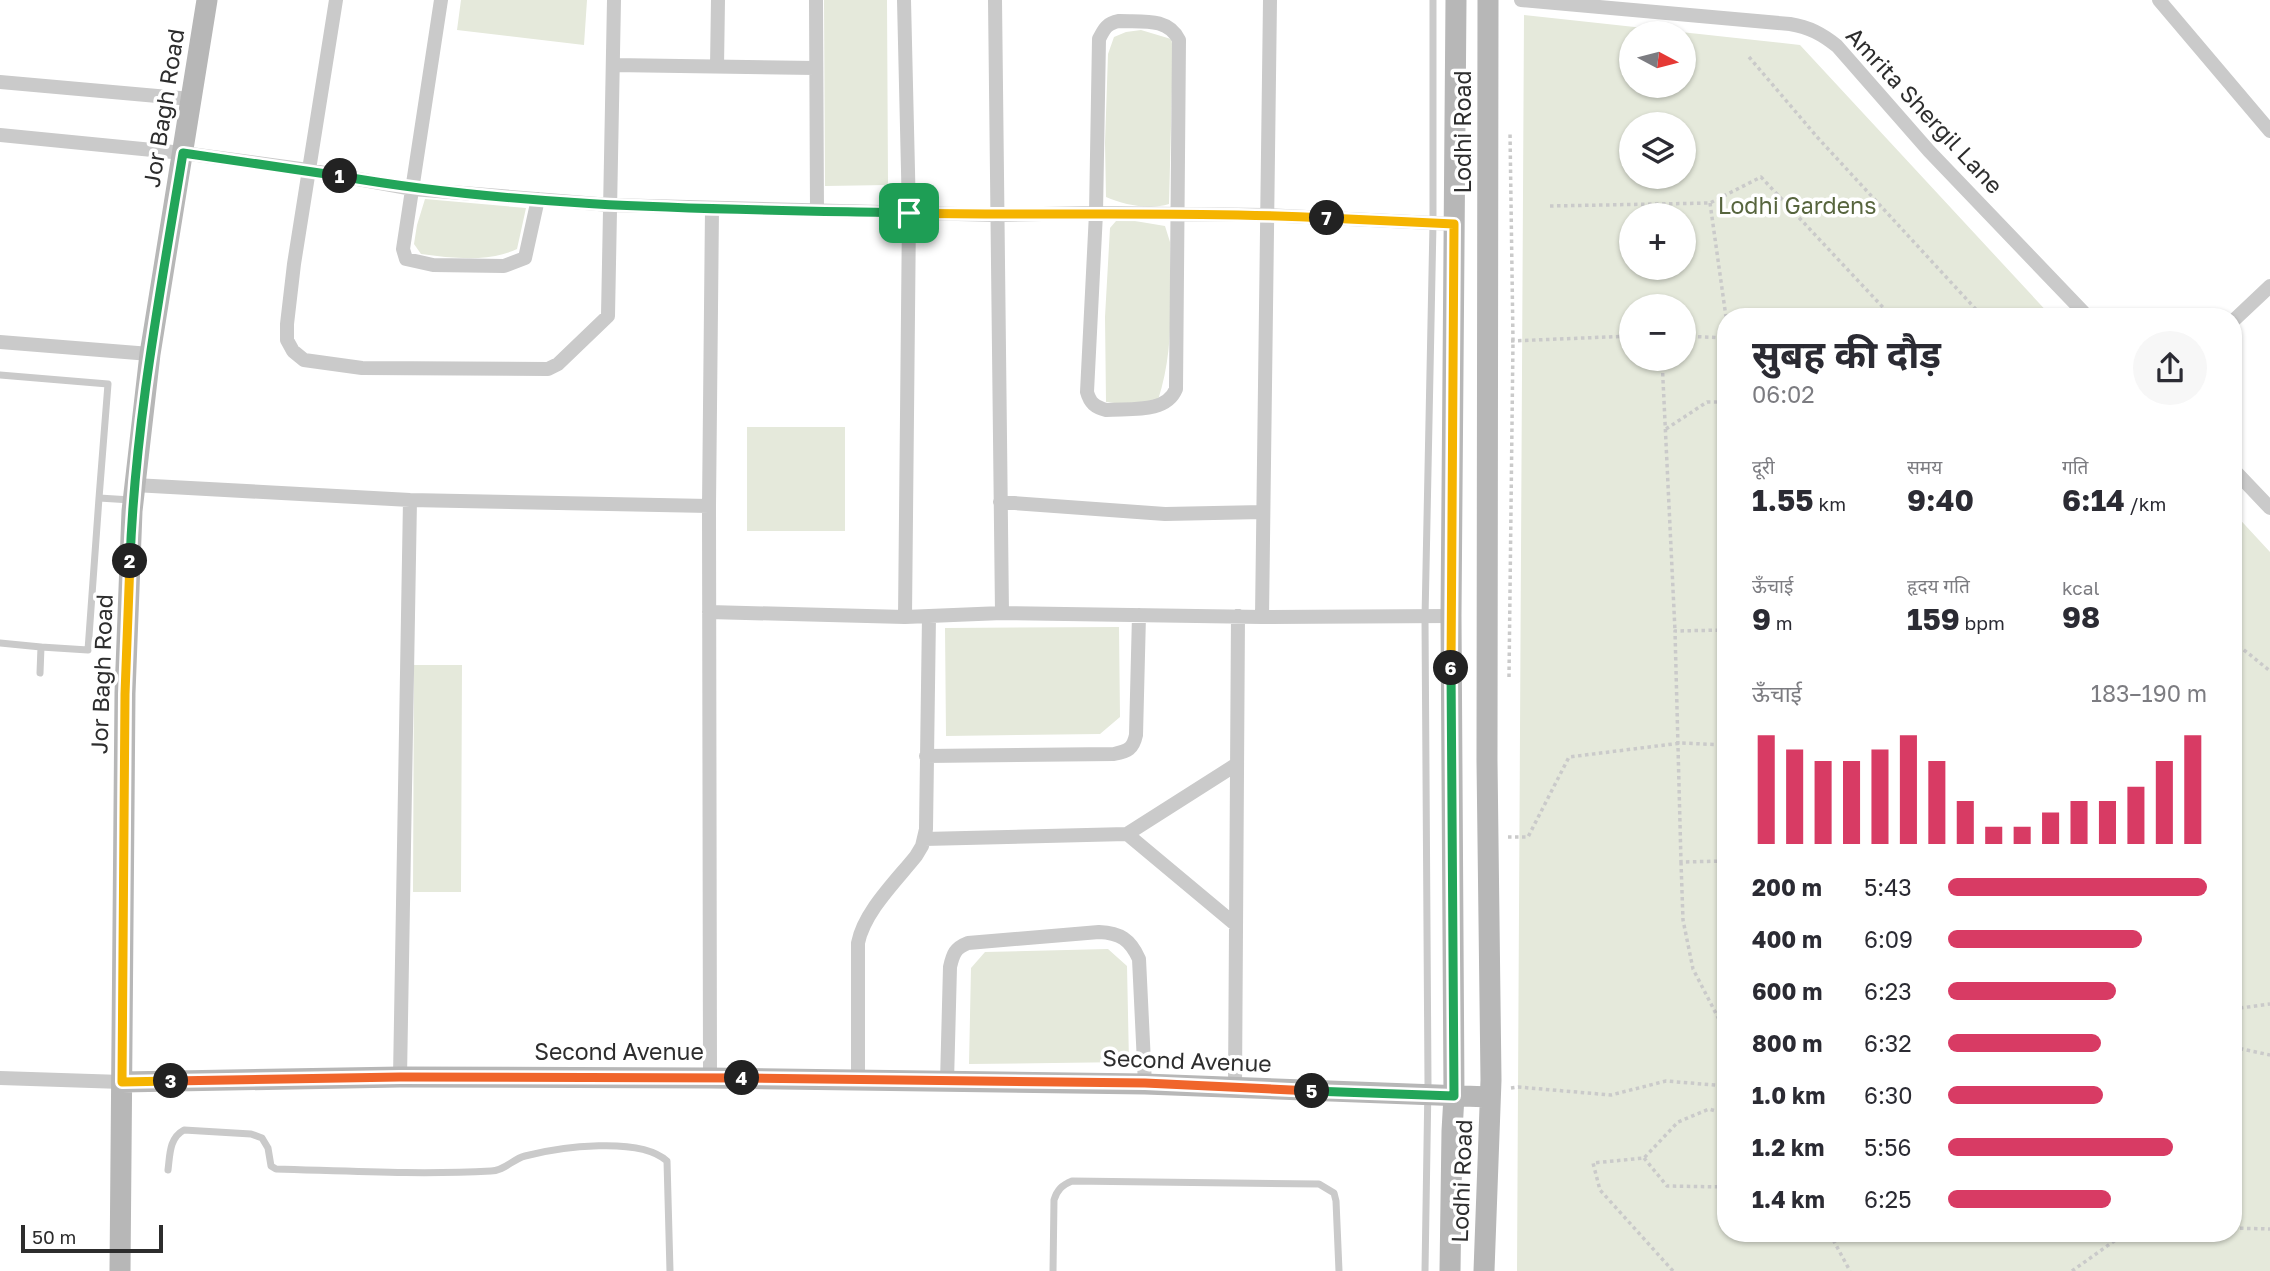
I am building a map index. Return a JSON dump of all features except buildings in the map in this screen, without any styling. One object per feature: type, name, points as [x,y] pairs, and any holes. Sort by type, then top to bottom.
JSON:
[{"type":"street","name":"Jor Bagh Road","points":[[120,1271],[125,694],[134,493],[150,354],[207,0]]},
{"type":"street","points":[[336,0],[286,324],[287,340],[293,351],[304,360],[362,368],[548,369],[554,368],[608,316],[614,0]]},
{"type":"street","points":[[441,0],[403,249],[406,259],[433,265],[504,266],[525,258],[538,199]]},
{"type":"street","points":[[717,67],[718,0]]},
{"type":"street","points":[[816,0],[817,211]]},
{"type":"street","points":[[904,0],[909,213],[905,617]]},
{"type":"street","points":[[995,0],[1002,613]]},
{"type":"street","points":[[1262,617],[1270,0]]},
{"type":"street","name":"Lodhi Road","points":[[1450,1271],[1454,1096],[1451,616],[1444,224],[1456,0]]},
{"type":"street","name":"Lodhi Road","points":[[1485,1271],[1490,1097],[1487,761],[1488,0]]},
{"type":"street","name":"Amrita Shergil Lane","points":[[1521,0],[1790,24],[1807,27],[1824,35],[1838,46],[1929,151],[2079,308]]},
{"type":"street","points":[[2160,0],[2270,131]]},
{"type":"street","points":[[1119,21],[1164,24],[1174,30],[1179,40],[1179,215],[1176,389],[1172,398],[1161,406],[1106,410],[1098,408],[1090,402],[1087,392],[1096,213],[1099,39],[1111,23],[1119,21]]},
{"type":"street","points":[[613,65],[815,68]]},
{"type":"street","points":[[0,82],[191,99]]},
{"type":"street","points":[[0,135],[183,153],[308,170],[413,189],[610,205],[997,215],[1266,215],[1444,224]]},
{"type":"street","points":[[710,1078],[709,506],[712,209]]},
{"type":"street","points":[[2242,312],[2270,286]]},
{"type":"street","points":[[0,342],[150,354]]},
{"type":"street","points":[[2242,478],[2270,508]]},
{"type":"street","points":[[134,493],[709,506]]},
{"type":"street","points":[[400,1077],[410,500]]},
{"type":"street","points":[[1000,502],[1165,514],[1263,512]]},
{"type":"street","points":[[709,612],[905,617],[1002,613],[1262,617],[1451,616]]},
{"type":"street","points":[[926,756],[1114,754],[1128,751],[1134,745],[1136,735],[1139,615]]},
{"type":"street","points":[[858,1080],[858,943],[861,929],[916,856],[924,838],[929,616]]},
{"type":"street","points":[[1235,1087],[1238,616]]},
{"type":"street","points":[[924,838],[1127,834],[1237,765]]},
{"type":"street","points":[[1127,834],[1236,925]]},
{"type":"street","points":[[947,1082],[950,967],[958,946],[1099,932],[1114,933],[1126,938],[1139,959],[1145,1083]]},
{"type":"street","name":"Second Avenue","points":[[0,1078],[122,1082],[400,1077],[1145,1083],[1490,1097]]},
{"type":"lane","points":[[1425,1271],[1428,1096],[1425,618],[1444,224],[1433,0]]},
{"type":"lane","points":[[0,375],[107,384],[88,650],[0,643]]},
{"type":"lane","points":[[99,498],[134,493]]},
{"type":"lane","points":[[40,673],[41,647]]},
{"type":"lane","points":[[168,1170],[171,1146],[177,1134],[184,1130],[251,1134],[262,1138],[268,1148],[271,1166],[276,1168],[365,1172],[496,1171],[523,1156],[589,1145],[630,1147],[661,1156],[667,1161],[670,1271]]},
{"type":"lane","points":[[1053,1271],[1054,1200],[1056,1192],[1072,1181],[1319,1184],[1334,1193],[1336,1201],[1339,1271]]},
{"type":"path","points":[[1749,57],[1818,138],[1975,308]]},
{"type":"path","points":[[1550,206],[1710,203],[1761,177],[1884,308]]},
{"type":"path","points":[[1710,203],[1725,308]]},
{"type":"path","points":[[1522,341],[1619,337]]},
{"type":"path","points":[[1696,337],[1717,338]]},
{"type":"path","points":[[1663,371],[1675,631],[1683,920],[1693,969],[1717,1016]]},
{"type":"path","points":[[1665,429],[1707,402],[1717,402]]},
{"type":"path","points":[[1675,631],[1717,630]]},
{"type":"path","points":[[2242,648],[2270,671]]},
{"type":"path","points":[[1507,837],[1528,837],[1569,757],[1679,743],[1717,745]]},
{"type":"path","points":[[1681,862],[1717,861]]},
{"type":"path","points":[[2242,1008],[2270,1004]]},
{"type":"path","points":[[2242,1049],[2270,1055]]},
{"type":"path","points":[[1490,1097],[1518,1087],[1611,1095],[1666,1081],[1717,1085]]},
{"type":"path","points":[[1673,1271],[1600,1190],[1592,1163],[1644,1158],[1678,1122],[1709,1110],[1717,1112]]},
{"type":"path","points":[[1644,1158],[1667,1186],[1717,1187]]},
{"type":"path","points":[[2242,1228],[2270,1229]]},
{"type":"path","points":[[1834,1242],[1850,1271]]},
{"type":"path","points":[[2072,1271],[2110,1243]]},
{"type":"green space","points":[[461,0],[587,0],[584,45],[457,30]]},
{"type":"green space","points":[[824,0],[887,0],[888,185],[825,186]]},
{"type":"green space","name":"Lodhi Gardens","points":[[1524,15],[1619,25],[1619,98],[1696,98],[1696,34],[1800,45],[2044,308],[1717,308],[1717,1242],[2242,1242],[2242,522],[2270,552],[2270,1271],[1517,1271]]},
{"type":"green space","points":[[1141,30],[1171,39],[1173,47],[1169,204],[1154,207],[1129,204],[1106,197],[1108,54],[1114,37]]},
{"type":"green space","points":[[425,199],[526,208],[517,249],[482,258],[421,254],[414,244]]},
{"type":"green space","points":[[1129,220],[1165,226],[1170,242],[1170,322],[1167,361],[1158,400],[1123,404],[1106,402],[1105,317],[1110,228],[1116,221]]},
{"type":"green space","points":[[747,427],[845,427],[845,531],[747,531]]},
{"type":"green space","points":[[1119,627],[1120,717],[1100,734],[946,736],[945,628]]},
{"type":"green space","points":[[414,665],[462,665],[461,892],[413,892]]},
{"type":"green space","points":[[1108,949],[1127,966],[1129,1062],[969,1064],[971,968],[985,952]]},
{"type":"route","points":[[183,153],[308,170],[413,189],[610,205],[909,213],[1266,215],[1454,224],[1451,616],[1454,1096],[1145,1083],[710,1078],[400,1077],[122,1082],[125,694],[132,511],[150,354],[183,153]]}]
